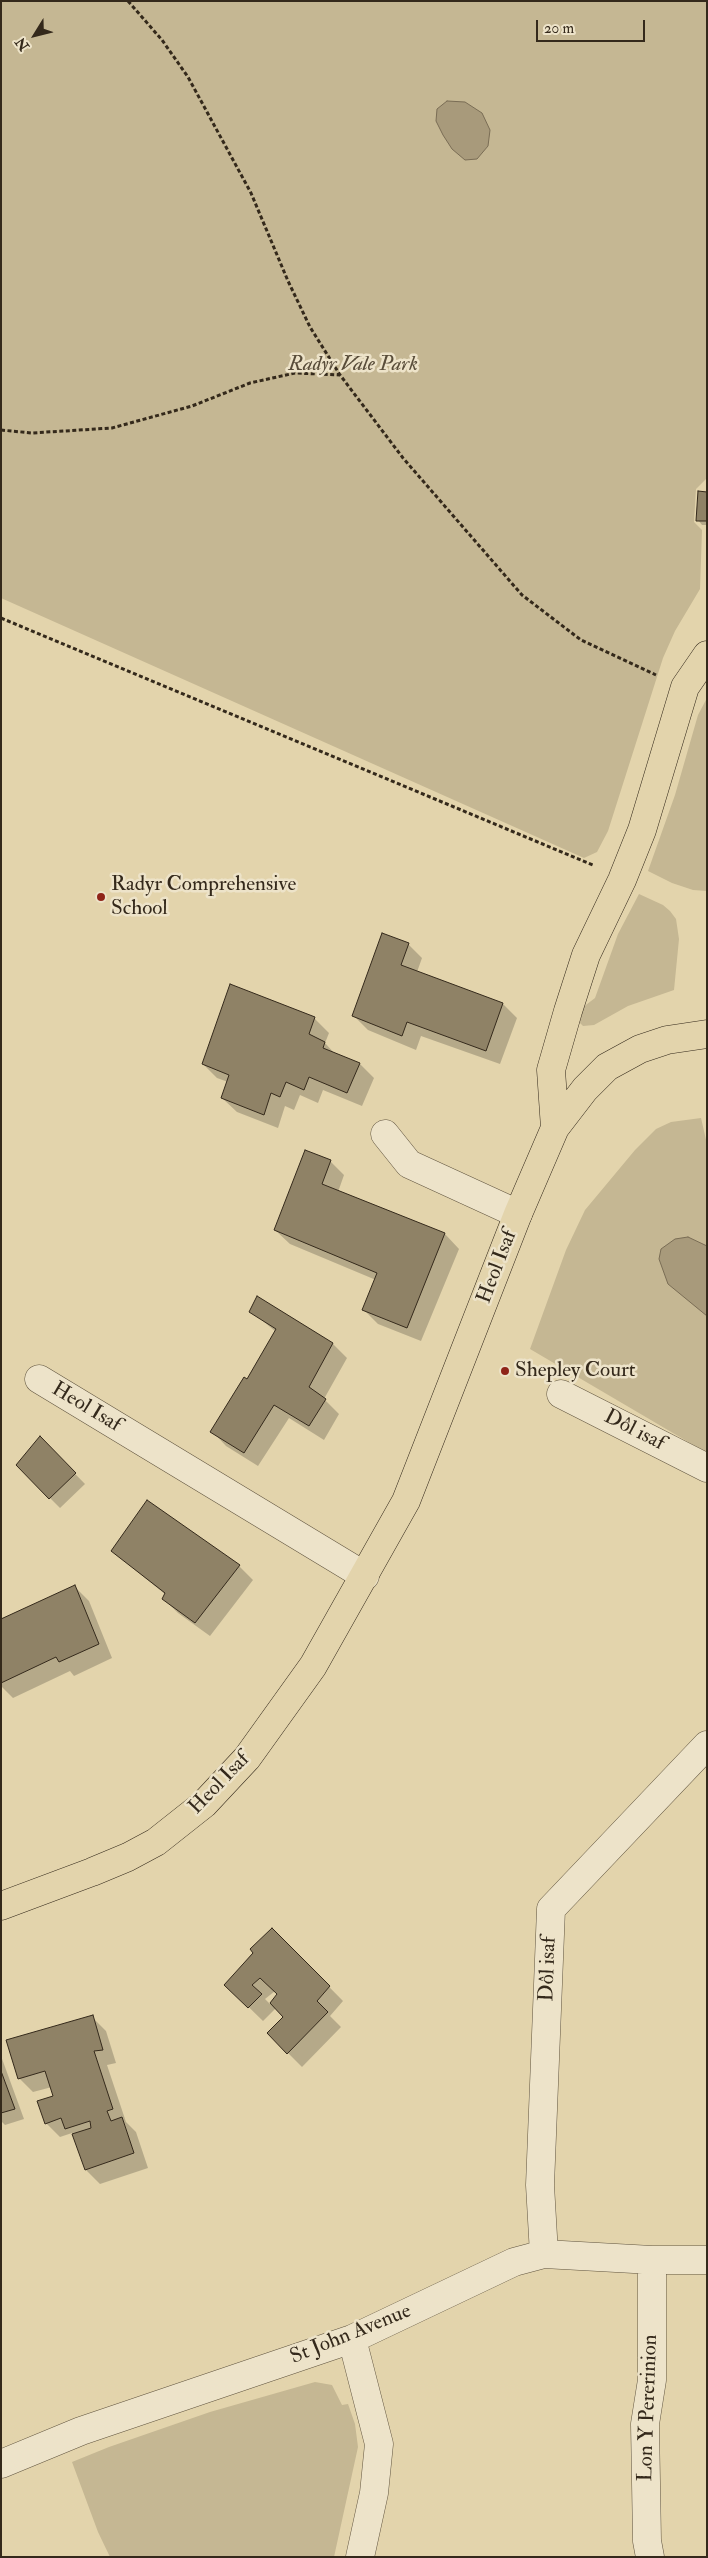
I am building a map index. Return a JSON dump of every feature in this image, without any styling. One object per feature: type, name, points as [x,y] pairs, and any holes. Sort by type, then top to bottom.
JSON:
[{"type":"main road","points":[[555,1128],[551,1070],[568,1011],[586,956],[622,880],[642,830],[685,688],[707,655]]},
{"type":"main road","name":"Heol Isaf","points":[[1,1906],[128,1858],[156,1842],[204,1804],[247,1758],[313,1666],[365,1576],[414,1483],[518,1214],[555,1128],[585,1089],[607,1067],[640,1049],[667,1040],[707,1034]]},
{"type":"street","points":[[385,1134],[410,1164],[518,1214]]},
{"type":"street","name":"Heol Isaf","points":[[39,1380],[365,1576]]},
{"type":"street","name":"Dôl isaf","points":[[561,1394],[707,1468]]},
{"type":"street","name":"Dôl isaf","points":[[544,2254],[540,2185],[551,1910],[707,1745]]},
{"type":"street","name":"St John Avenue","points":[[1,2464],[81,2431],[352,2339],[514,2262],[544,2254],[652,2260],[707,2260]]},
{"type":"street","name":"Lon Y Pererinion","points":[[650,2557],[647,2541],[646,2424],[652,2380],[652,2260]]},
{"type":"street","points":[[352,2339],[379,2444],[374,2493],[360,2557]]},
{"type":"path","points":[[128,1],[178,62],[210,114],[251,193],[291,289],[310,327],[340,375],[403,458],[522,595],[581,640],[665,679]]},
{"type":"path","points":[[1,430],[32,434],[112,428],[192,406],[250,383],[295,373],[340,375]]},
{"type":"path","points":[[1,618],[594,865]]},
{"type":"green space","name":"Radyr Vale Park","points":[[1,1],[707,1],[707,475],[706,479],[696,489],[694,522],[702,530],[700,589],[675,631],[663,658],[608,831],[597,852],[584,858],[1,598]]},
{"type":"green space","points":[[707,698],[707,891],[693,890],[672,883],[648,871],[675,795],[698,715]]},
{"type":"green space","points":[[639,894],[663,905],[676,919],[679,939],[674,990],[628,1006],[594,1025],[583,1026],[579,1022],[578,1011],[595,998],[618,934]]},
{"type":"green space","points":[[701,1118],[707,1144],[707,1453],[530,1349],[566,1250],[585,1210],[635,1150],[656,1129],[671,1122]]},
{"type":"green space","points":[[315,2382],[332,2385],[342,2405],[348,2404],[355,2424],[358,2447],[334,2557],[110,2557],[98,2532],[72,2462],[210,2412]]},
{"type":"shaded area","points":[[447,101],[465,102],[482,113],[490,130],[488,146],[477,159],[465,160],[452,149],[443,135],[436,121],[437,109]]},
{"type":"shaded area","points":[[688,1237],[707,1246],[707,1316],[668,1284],[659,1259],[661,1249],[675,1239]]},
{"type":"building","points":[[698,491],[707,492],[707,521],[696,521]]},
{"type":"building","points":[[382,933],[409,943],[401,965],[503,1003],[486,1051],[407,1022],[402,1036],[352,1016]]},
{"type":"building","points":[[230,984],[315,1017],[309,1034],[325,1042],[323,1048],[360,1063],[347,1093],[309,1077],[304,1090],[286,1082],[280,1097],[271,1093],[264,1115],[221,1098],[229,1075],[202,1064]]},
{"type":"building","points":[[305,1150],[331,1160],[322,1184],[445,1233],[407,1328],[362,1310],[377,1273],[274,1230]]},
{"type":"building","points":[[257,1296],[333,1343],[309,1387],[326,1399],[309,1426],[274,1405],[244,1453],[210,1432],[244,1377],[247,1379],[276,1329],[249,1312]]},
{"type":"building","points":[[40,1436],[76,1473],[49,1499],[16,1465]]},
{"type":"building","points":[[147,1500],[240,1565],[195,1623],[162,1599],[165,1593],[111,1551]]},
{"type":"building","points":[[75,1585],[99,1644],[59,1662],[56,1657],[1,1683],[1,1619]]},
{"type":"building","points":[[272,1928],[330,1986],[317,2001],[328,2012],[287,2054],[267,2033],[283,2017],[270,2003],[277,1994],[260,1978],[252,1985],[262,1994],[248,2008],[224,1985],[253,1953],[250,1949]]},
{"type":"building","points":[[93,2015],[103,2050],[94,2051],[113,2109],[107,2111],[111,2121],[122,2117],[134,2153],[85,2170],[72,2134],[91,2128],[90,2121],[65,2129],[61,2118],[45,2124],[37,2101],[53,2096],[45,2071],[18,2079],[6,2040]]},
{"type":"building","points":[[1,2071],[15,2109],[1,2113]]},
{"type":"place","name":"Radyr Comprehensive School","points":[[101,897]]},
{"type":"place","name":"Shepley Court","points":[[505,1371]]}]
